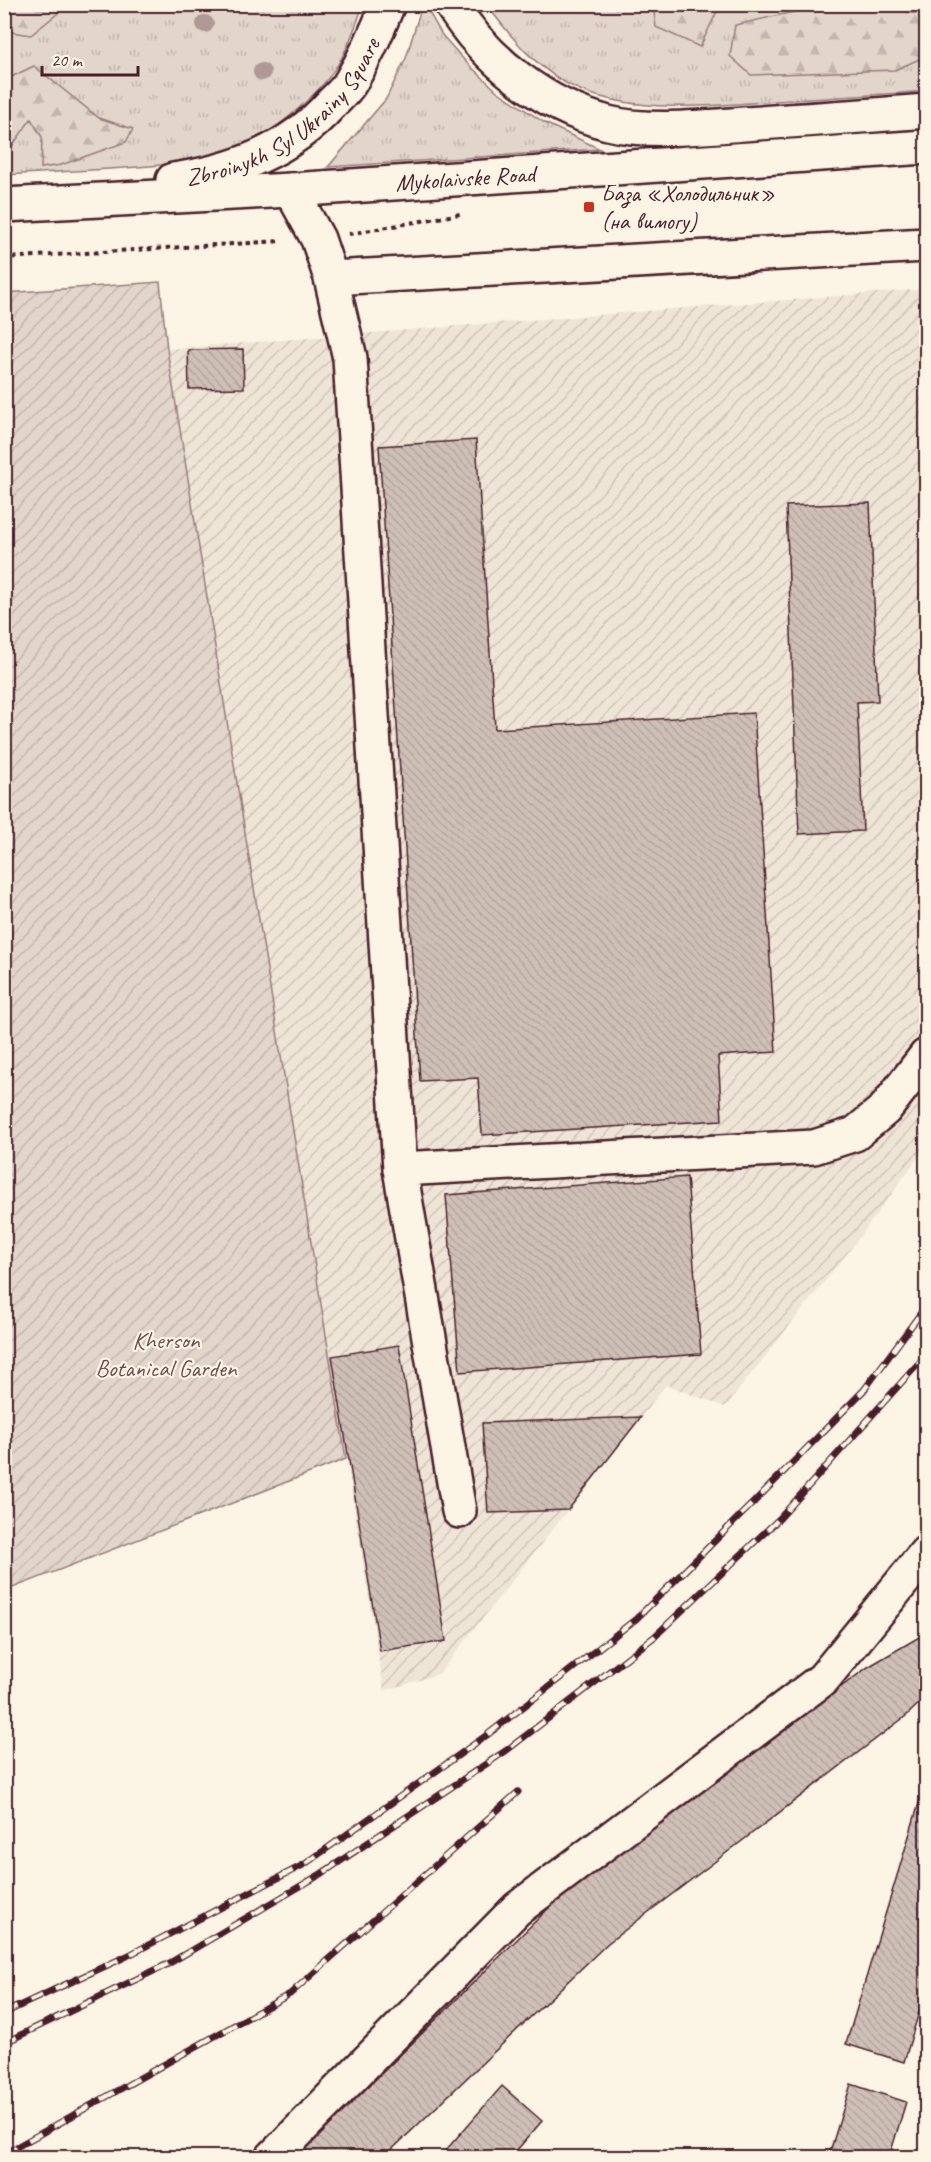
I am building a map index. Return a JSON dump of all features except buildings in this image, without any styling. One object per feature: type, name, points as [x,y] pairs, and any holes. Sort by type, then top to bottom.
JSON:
[{"type":"main road","name":"Zbroinykh Syl Ukrainy Square","points":[[4,203],[182,178],[236,167],[281,147],[315,122],[348,85],[371,46],[388,4]]},
{"type":"main road","points":[[451,4],[477,40],[534,90],[583,115],[610,124],[644,128],[707,126],[927,111]]},
{"type":"main road","name":"Mykolaivske Road","points":[[4,203],[291,190],[927,147]]},
{"type":"main road","points":[[291,190],[318,239],[331,278],[350,358],[400,1169],[459,1511]]},
{"type":"main road","points":[[331,278],[927,245]]},
{"type":"main road","points":[[400,1169],[814,1147],[855,1134],[885,1109],[927,1056]]},
{"type":"main road","points":[[272,2157],[517,1909],[823,1678],[927,1553]]},
{"type":"path","points":[[4,258],[318,239],[464,213]]},
{"type":"shaded area","points":[[926,289],[926,1147],[856,1242],[725,1407],[666,1385],[439,1674],[384,1691],[167,349]]},
{"type":"green space","points":[[653,4],[720,5],[700,47],[656,27]]},
{"type":"green space","points":[[4,5],[68,5],[31,35],[5,31]]},
{"type":"green space","points":[[5,5],[363,5],[344,53],[324,83],[300,108],[273,129],[247,144],[214,156],[180,163],[5,175]]},
{"type":"green space","points":[[422,5],[425,5],[442,35],[497,91],[545,123],[600,149],[328,167],[386,99],[406,58]]},
{"type":"green space","points":[[487,5],[926,5],[926,91],[702,106],[627,103],[580,90],[552,74],[528,54]]},
{"type":"green space","points":[[826,5],[898,5],[909,13],[926,13],[926,56],[895,70],[751,75],[730,56],[735,25]]},
{"type":"green space","points":[[34,66],[99,118],[133,129],[126,142],[61,165],[41,168],[42,137],[31,119],[5,154],[5,80]]},
{"type":"green space","name":"Kherson Botanical Garden","points":[[160,282],[167,349],[346,1459],[5,1591],[5,293]]},
{"type":"railway","points":[[4,2013],[127,1956],[305,1864],[487,1735],[636,1619],[864,1390],[926,1306]]},
{"type":"railway","points":[[4,2043],[168,1964],[321,1874],[507,1750],[654,1637],[780,1518],[926,1355]]},
{"type":"railway","points":[[4,2154],[290,1994],[518,1792]]},
{"type":"place","name":"База «Холодильник» (на вимогу)","points":[[589,207]]}]
